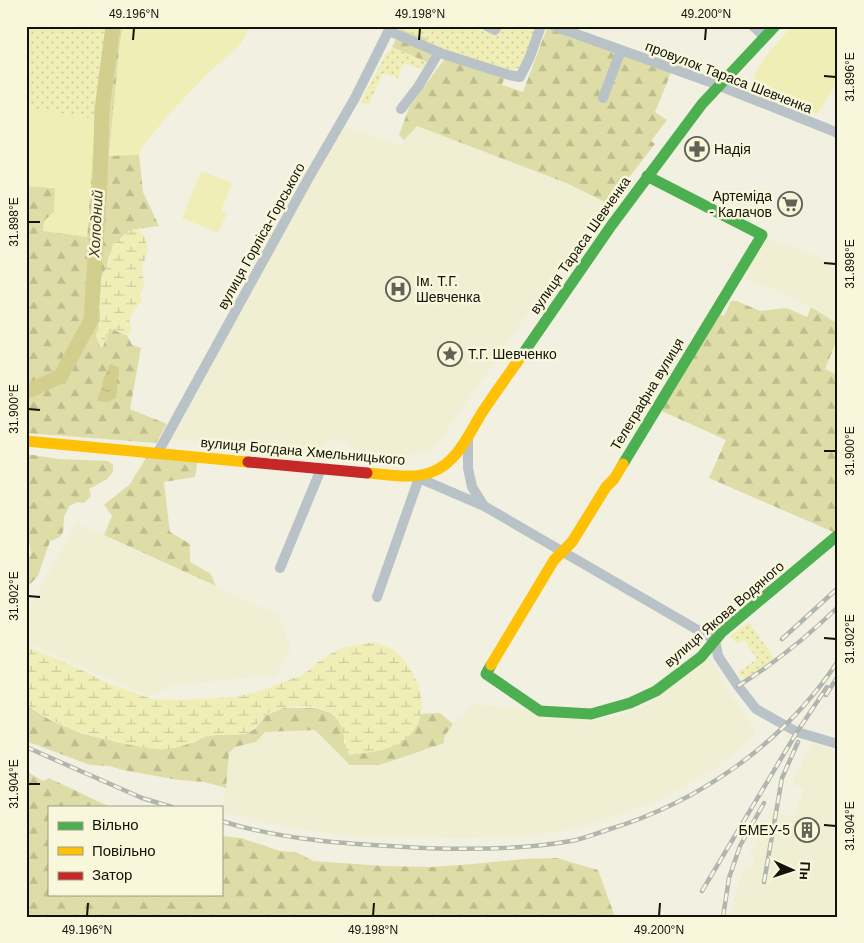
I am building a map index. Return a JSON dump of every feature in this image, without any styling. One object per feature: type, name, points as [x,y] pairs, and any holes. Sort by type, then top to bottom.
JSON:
[{"type":"street","points":[[487,26],[496,30],[497,26]]},
{"type":"street","points":[[390,28],[439,52],[520,77],[541,26]]},
{"type":"street","name":"провулок Тараса Шевченка","points":[[554,26],[718,86],[838,133]]},
{"type":"street","points":[[753,26],[765,36]]},
{"type":"street","name":"вулиця Тараса Шевченка","points":[[416,477],[432,472],[446,464],[459,451],[512,368],[648,176],[702,104],[775,26]]},
{"type":"street","name":"вулиця Горліса-Горського","points":[[156,454],[308,179],[355,98],[390,28]]},
{"type":"street","points":[[603,98],[621,50]]},
{"type":"street","points":[[401,109],[418,87],[439,52]]},
{"type":"street","name":"Телеграфна вулиця","points":[[486,674],[554,560],[572,542],[606,487],[614,479],[655,408],[762,235],[648,176]]},
{"type":"street","points":[[468,436],[468,468],[472,487],[484,506]]},
{"type":"street","name":"вулиця Богдана Хмельницького","points":[[26,441],[416,477],[484,506],[715,640]]},
{"type":"street","points":[[280,568],[321,469]]},
{"type":"street","points":[[377,597],[416,477]]},
{"type":"street","name":"вулиця Якова Водяного","points":[[486,674],[540,711],[591,714],[630,703],[656,691],[702,657],[715,640],[838,536]]},
{"type":"street","points":[[715,640],[718,656],[756,709],[797,732],[838,744]]},
{"type":"shaded area","name":"Ім. Т.Г. Шевченка","points":[[343,126],[400,145],[417,126],[566,183],[605,202],[434,449],[414,455],[353,450],[346,441],[345,443],[339,442],[339,439],[333,440],[316,451],[166,439]]},
{"type":"shaded area","points":[[763,237],[838,264],[838,324],[811,307],[772,289],[744,279]]},
{"type":"shaded area","points":[[838,337],[838,375],[825,369]]},
{"type":"shaded area","points":[[76,523],[279,615],[291,649],[276,675],[173,685],[150,697],[26,642],[26,614]]},
{"type":"shaded area","points":[[706,658],[711,660],[728,691],[755,730],[754,737],[710,772],[655,802],[584,827],[530,836],[467,838],[354,837],[286,827],[223,813],[229,753],[235,747],[256,742],[265,732],[315,730],[350,764],[444,737],[457,718],[464,715],[474,704],[581,716],[584,723],[619,715],[653,703],[653,697]]},
{"type":"shaded area","points":[[812,743],[833,749],[832,825],[838,917],[729,917],[744,866],[751,868],[754,858],[748,855],[754,847],[771,811],[794,817],[804,789],[792,784]]},
{"type":"green space","points":[[26,26],[113,26],[102,121],[26,107]]},
{"type":"green space","points":[[113,26],[123,26],[109,155],[139,155],[143,192],[159,226],[130,230],[109,256],[98,303],[100,316],[96,337],[106,341],[109,328],[127,335],[132,345],[141,348],[130,409],[167,424],[156,443],[26,433],[26,199],[29,186],[56,188],[54,212],[44,221],[87,237],[95,119],[102,120]]},
{"type":"green space","points":[[123,26],[251,26],[239,46],[207,74],[171,112],[142,147],[139,155],[109,156],[120,43]]},
{"type":"green space","points":[[391,26],[510,26],[519,29],[521,26],[541,26],[520,68],[511,70],[509,75],[426,46],[428,39],[401,29],[398,35]]},
{"type":"green space","points":[[792,26],[838,26],[838,82],[817,114],[758,93],[752,83],[759,67]]},
{"type":"green space","points":[[547,28],[671,73],[655,112],[667,120],[651,141],[655,144],[617,193],[605,202],[566,183],[417,126],[404,140],[399,135],[409,108],[445,58],[504,79],[502,85],[523,92]]},
{"type":"green space","points":[[401,29],[428,39],[426,46],[434,50],[427,62],[392,47]]},
{"type":"green space","points":[[392,47],[427,62],[422,69],[403,63],[398,78],[383,73],[368,106],[361,101],[386,54]]},
{"type":"green space","points":[[26,107],[95,119],[87,237],[43,231],[44,221],[54,212],[55,188],[29,186],[26,199]]},
{"type":"green space","points":[[201,171],[232,183],[221,211],[227,214],[218,233],[182,218]]},
{"type":"green space","points":[[138,229],[144,235],[148,250],[142,269],[144,286],[139,295],[142,301],[131,315],[130,326],[132,330],[129,335],[109,328],[103,347],[100,347],[96,336],[101,319],[98,291],[102,275],[108,264],[113,244],[130,230]]},
{"type":"green space","points":[[731,301],[737,301],[760,311],[787,308],[807,317],[811,307],[838,324],[838,337],[825,369],[838,375],[838,534],[709,478],[726,440],[655,408],[715,311],[724,316]]},
{"type":"green space","points":[[149,453],[198,458],[195,477],[164,482],[170,532],[190,544],[190,562],[211,574],[216,586],[104,535],[112,516],[104,505],[130,484]]},
{"type":"green space","points":[[26,454],[59,459],[108,461],[113,465],[113,472],[107,479],[89,489],[91,496],[84,503],[78,502],[69,506],[64,517],[63,533],[50,541],[38,576],[26,588],[26,567],[31,553],[28,535],[26,534]]},
{"type":"green space","points":[[749,622],[774,658],[744,680],[738,672],[757,659],[744,640],[737,644],[730,636]]},
{"type":"green space","points":[[374,642],[395,651],[404,660],[417,681],[422,705],[416,728],[407,738],[387,749],[371,752],[349,755],[342,727],[337,719],[323,709],[313,707],[283,708],[266,715],[247,733],[205,737],[176,748],[161,750],[120,743],[79,732],[26,705],[26,647],[62,661],[111,684],[152,699],[180,700],[233,697],[260,691],[304,674],[322,659],[340,648]]},
{"type":"green space","points":[[26,705],[50,720],[83,734],[144,747],[193,743],[204,737],[215,735],[245,734],[255,729],[265,716],[283,708],[316,708],[331,713],[339,721],[344,733],[344,744],[415,727],[421,714],[440,713],[453,724],[444,737],[444,743],[380,765],[350,765],[315,730],[265,732],[256,742],[235,747],[229,753],[226,788],[204,782],[178,780],[109,766],[90,765],[26,741]]},
{"type":"green space","points":[[26,771],[43,781],[49,778],[108,806],[48,806],[48,896],[222,896],[222,836],[241,838],[280,851],[296,852],[313,861],[385,866],[432,867],[557,858],[598,870],[615,917],[26,917]]},
{"type":"water","points":[[110,364],[119,367],[116,398],[107,402],[97,401],[103,380]]},
{"type":"waterway","name":"Холодний","points":[[26,392],[61,376],[91,320],[100,182],[102,109],[113,26]]},
{"type":"railway","points":[[782,639],[838,588]]},
{"type":"railway","points":[[738,686],[790,649],[838,607]]},
{"type":"railway","points":[[222,821],[263,832],[305,839],[411,847],[457,849],[527,847],[580,839],[641,818],[675,803],[707,786],[737,766],[766,743],[792,718],[816,691],[838,661]]},
{"type":"railway","points":[[826,695],[838,676]]},
{"type":"railway","points":[[702,891],[797,732],[827,687]]},
{"type":"railway","points":[[764,882],[782,778],[798,742]]},
{"type":"railway","points":[[26,747],[142,798],[169,806]]},
{"type":"railway","points":[[723,917],[729,878],[740,846],[764,803]]},
{"type":"traffic: fast","points":[[520,358],[611,226],[702,104],[775,26]]},
{"type":"traffic: fast","points":[[623,464],[762,235],[647,176]]},
{"type":"traffic: fast","points":[[491,665],[486,674],[540,711],[591,714],[630,703],[656,691],[701,657],[722,632],[838,535]]},
{"type":"traffic: slow","points":[[367,473],[416,476],[432,472],[449,461],[462,446],[483,411],[520,358]]},
{"type":"traffic: slow","points":[[26,441],[248,462]]},
{"type":"traffic: slow","points":[[491,665],[554,560],[572,542],[606,487],[614,479],[623,464]]},
{"type":"traffic: jam","points":[[248,462],[367,473]]},
{"type":"place","name":"Надія","points":[[697,149]]},
{"type":"place","name":"Артеміда - Калачов","points":[[790,204]]},
{"type":"place","name":"Ім. Т.Г. Шевченка","points":[[398,289]]},
{"type":"place","name":"Т.Г. Шевченко","points":[[450,354]]},
{"type":"place","name":"БМЕУ-5","points":[[807,830]]}]
